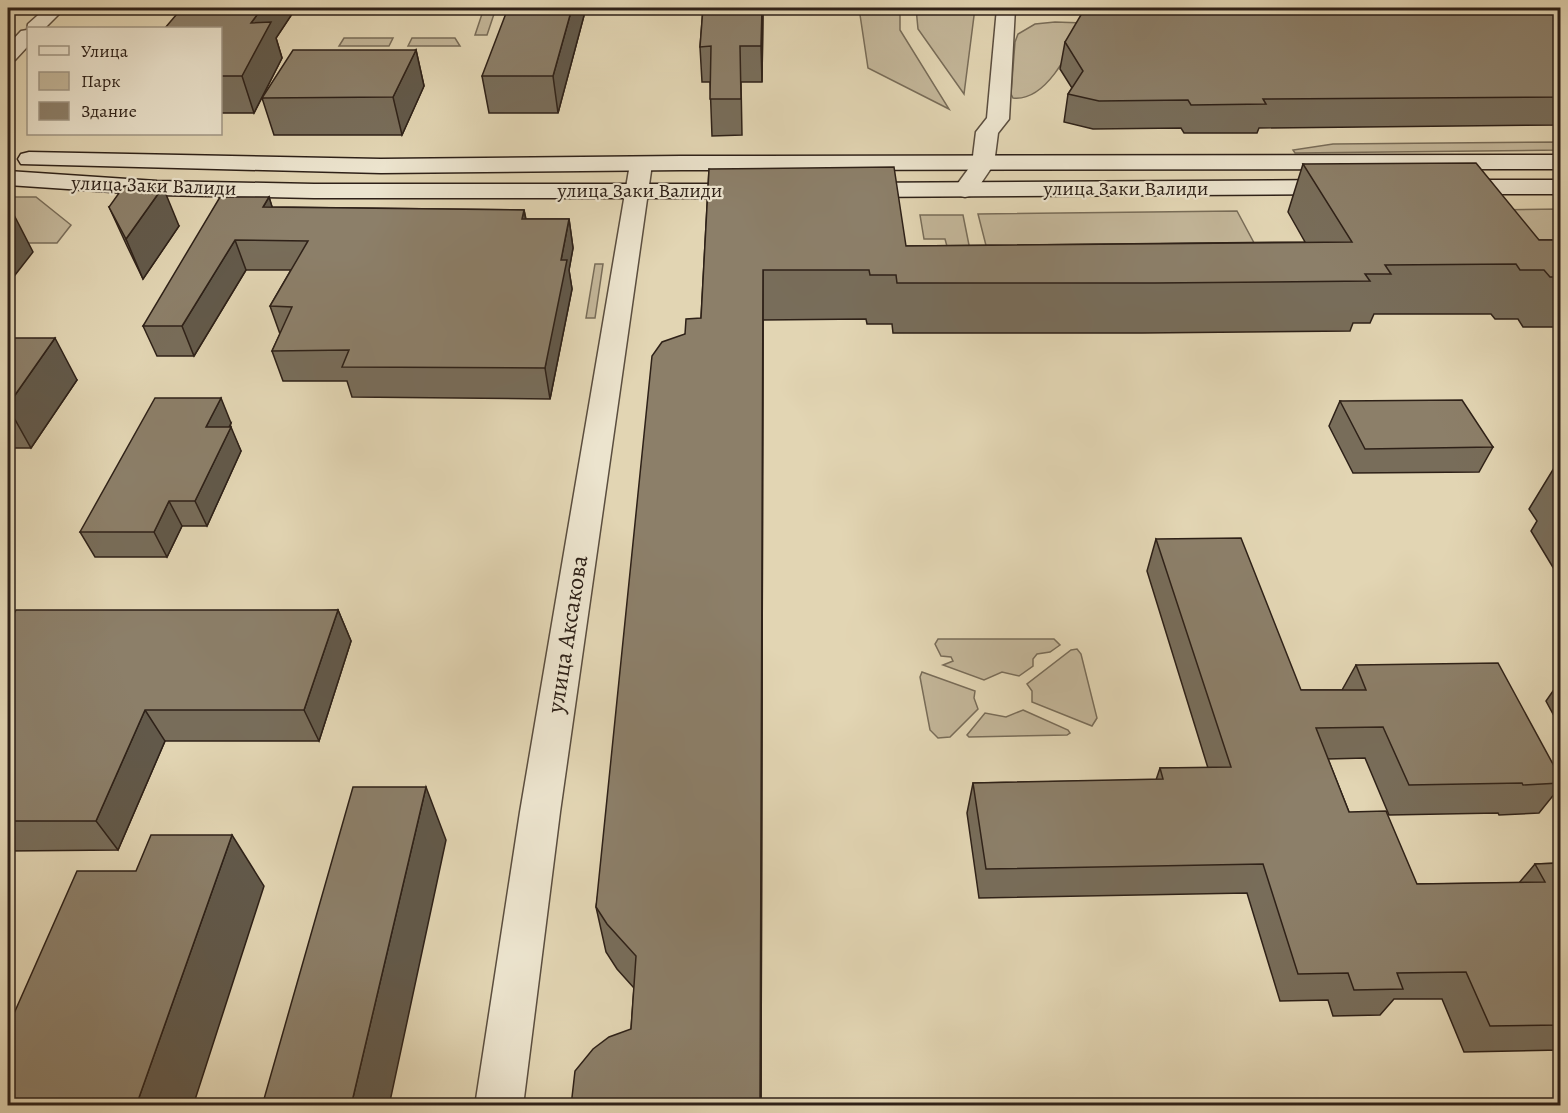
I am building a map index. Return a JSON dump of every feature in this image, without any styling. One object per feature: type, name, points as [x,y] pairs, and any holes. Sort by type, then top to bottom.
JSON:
[{"type":"main road","points":[[36,27],[56,8]]},
{"type":"main road","points":[[965,190],[983,164],[987,132],[998,119],[1006,8]]},
{"type":"main road","points":[[8,56],[27,36]]},
{"type":"main road","name":"улица Заки Валиди","points":[[8,158],[381,166],[639,177],[775,191]]},
{"type":"main road","name":"улица Заки Валиди","points":[[8,178],[169,188],[639,177],[983,164],[1560,162]]},
{"type":"main road","name":"улица Аксакова","points":[[499,1106],[540,812],[639,177]]},
{"type":"main road","name":"улица Заки Валиди","points":[[834,190],[1359,187]]},
{"type":"main road","points":[[1430,187],[1560,188]]},
{"type":"green space","points":[[484,8],[496,8],[487,35],[475,35]]},
{"type":"green space","points":[[859,8],[900,8],[900,30],[949,109],[868,68]]},
{"type":"green space","points":[[916,8],[975,8],[964,94],[918,29]]},
{"type":"green space","points":[[1083,23],[1065,59],[1047,83],[1025,97],[1013,98],[1011,94],[1015,42],[1018,34],[1035,24]]},
{"type":"green space","points":[[344,38],[393,38],[389,46],[339,46]]},
{"type":"green space","points":[[412,38],[455,38],[460,46],[408,46]]},
{"type":"green space","points":[[1560,142],[1560,150],[1295,153],[1293,150],[1333,144]]},
{"type":"green space","points":[[8,197],[36,197],[71,225],[57,243],[8,243]]},
{"type":"green space","points":[[1560,209],[1560,281],[1491,210]]},
{"type":"green space","points":[[1237,211],[1268,269],[993,273],[978,214]]},
{"type":"green space","points":[[920,215],[963,215],[970,250],[948,250],[945,239],[924,239]]},
{"type":"green space","points":[[595,264],[603,264],[595,318],[586,318]]},
{"type":"green space","points":[[938,639],[1054,639],[1060,645],[1050,652],[1037,654],[1033,659],[1033,666],[1019,676],[1002,672],[984,680],[943,665],[953,661],[951,657],[941,656],[935,644]]},
{"type":"green space","points":[[1077,649],[1081,654],[1097,718],[1092,726],[1032,702],[1032,691],[1027,684],[1071,650]]},
{"type":"green space","points":[[922,672],[975,691],[974,698],[978,709],[950,737],[938,738],[930,730],[920,677]]},
{"type":"green space","points":[[1023,710],[1068,730],[1070,733],[1067,735],[969,737],[967,735],[985,713],[1006,717]]},
{"type":"building","points":[[182,8],[262,8],[251,23],[271,22],[242,76],[222,76],[222,27],[166,27]]},
{"type":"building","points":[[508,8],[572,8],[553,76],[482,76]]},
{"type":"building","points":[[703,8],[762,8],[761,46],[740,46],[741,99],[710,99],[711,46],[700,47]]},
{"type":"building","points":[[1085,8],[1560,8],[1560,97],[1263,99],[1266,104],[1191,105],[1188,100],[1099,101],[1068,94],[1083,71],[1065,42]]},
{"type":"building","points":[[293,50],[416,50],[393,97],[262,98]]},
{"type":"building","points":[[1476,163],[1539,240],[1560,240],[1560,277],[1550,277],[1544,270],[1520,270],[1516,264],[1385,265],[1391,274],[1365,274],[1370,281],[1155,283],[897,283],[896,275],[870,275],[869,270],[763,270],[760,1106],[571,1106],[575,1071],[593,1049],[609,1037],[631,1029],[636,956],[607,924],[596,907],[652,356],[662,342],[685,334],[686,319],[701,318],[709,169],[894,167],[906,246],[1352,242],[1303,164]]},
{"type":"building","points":[[124,186],[163,187],[126,239],[109,207]]},
{"type":"building","points":[[220,197],[269,197],[263,207],[524,210],[522,219],[569,219],[561,260],[567,260],[545,368],[342,367],[349,350],[272,351],[292,307],[270,306],[308,241],[235,240],[182,326],[143,326]]},
{"type":"building","points":[[8,338],[55,338],[8,405]]},
{"type":"building","points":[[155,398],[221,398],[206,427],[231,427],[195,501],[169,501],[154,532],[80,532]]},
{"type":"building","points":[[1462,400],[1493,447],[1365,449],[1340,401]]},
{"type":"building","points":[[1241,538],[1301,690],[1366,690],[1356,665],[1498,663],[1560,777],[1560,783],[1409,785],[1383,727],[1316,728],[1349,812],[1386,811],[1417,884],[1545,882],[1535,864],[1560,863],[1560,1025],[1490,1026],[1466,972],[1397,973],[1403,989],[1354,990],[1348,973],[1298,974],[1263,864],[986,869],[973,783],[1163,779],[1160,768],[1231,767],[1156,539]]},
{"type":"building","points":[[16,610],[338,610],[304,710],[145,710],[96,821],[8,821],[8,625]]},
{"type":"building","points":[[353,787],[426,787],[351,1106],[262,1106]]},
{"type":"building","points":[[151,835],[232,835],[136,1106],[8,1106],[8,1027],[77,871],[136,871]]}]
